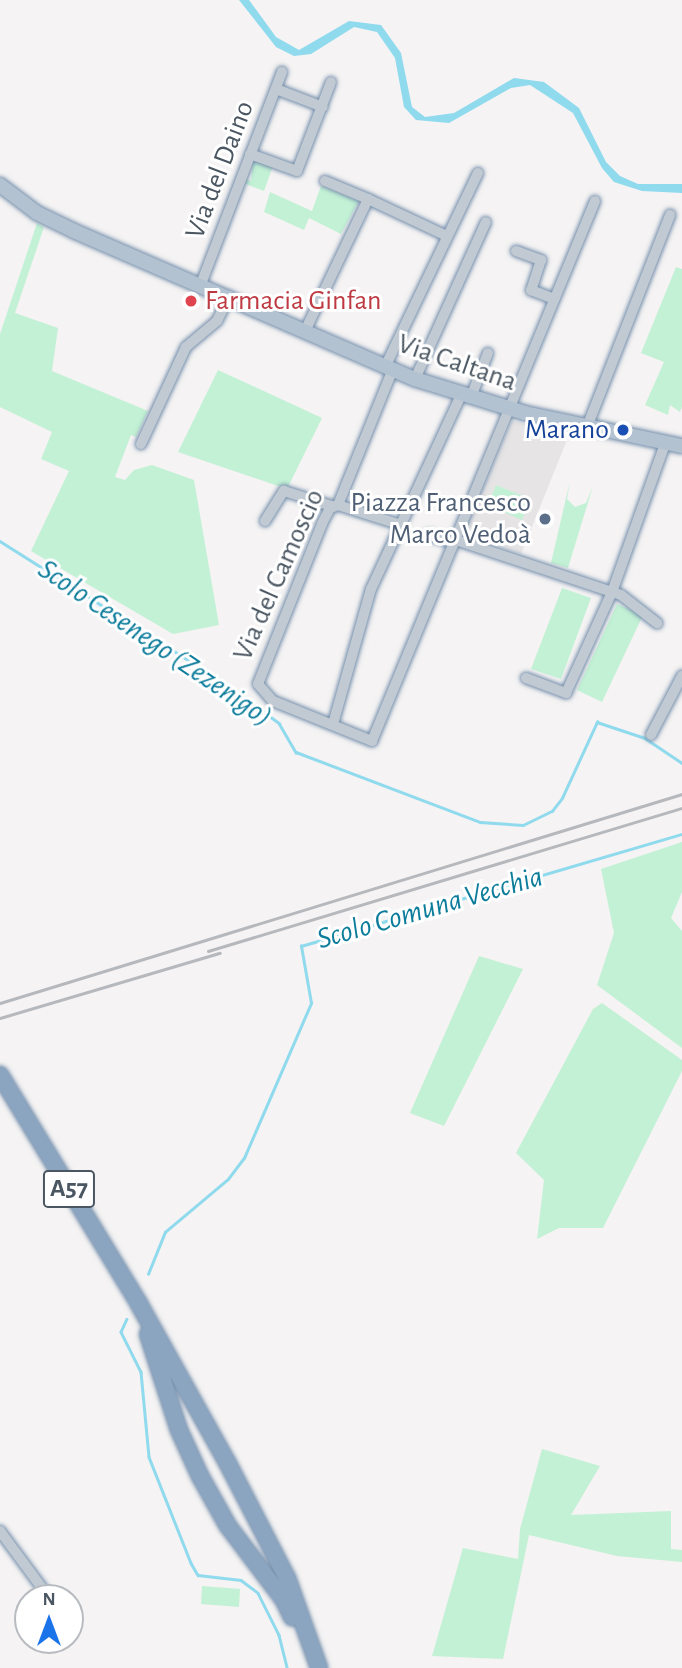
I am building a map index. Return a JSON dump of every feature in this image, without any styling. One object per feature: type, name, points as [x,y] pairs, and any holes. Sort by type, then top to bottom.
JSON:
[{"type":"highway","name":"A57","points":[[0,1075],[139,1304],[275,1554],[309,1662]]},
{"type":"highway","name":"A57","points":[[139,1304],[179,1430],[200,1476],[228,1526],[298,1622],[319,1668]]},
{"type":"main road","name":"Via Caltana","points":[[0,185],[50,219],[415,379],[466,396],[587,428],[682,446]]},
{"type":"street","name":"Via del Daino","points":[[201,284],[282,72]]},
{"type":"street","points":[[250,154],[298,171],[331,82]]},
{"type":"street","points":[[276,89],[323,107]]},
{"type":"street","name":"Via del Camoscio","points":[[455,542],[375,740],[366,740],[332,724],[324,725],[273,701],[257,679],[335,506],[390,367],[447,236],[478,173]]},
{"type":"street","points":[[325,181],[447,236]]},
{"type":"street","points":[[306,329],[368,199]]},
{"type":"street","points":[[455,542],[595,201]]},
{"type":"street","points":[[587,428],[670,215]]},
{"type":"street","points":[[415,379],[486,222]]},
{"type":"street","points":[[516,251],[541,260],[531,290],[554,299]]},
{"type":"street","points":[[141,444],[186,348],[217,321],[229,296]]},
{"type":"street","points":[[332,724],[371,589],[398,524],[488,353]]},
{"type":"street","points":[[526,678],[566,693],[612,592],[666,444]]},
{"type":"street","points":[[265,521],[284,491],[398,524]]},
{"type":"street","points":[[429,535],[612,592],[657,623]]},
{"type":"street","points":[[651,735],[682,676]]},
{"type":"street","points":[[0,1531],[39,1584]]},
{"type":"shaded area","points":[[512,421],[566,433],[567,440],[521,554],[463,535]]},
{"type":"green space","points":[[253,159],[273,166],[264,191],[243,183],[245,179],[251,181]]},
{"type":"green space","points":[[321,186],[359,201],[341,234],[309,218],[304,230],[264,212],[270,192],[312,211]]},
{"type":"green space","points":[[37,223],[44,227],[15,313],[58,328],[52,371],[148,411],[136,437],[131,435],[115,477],[125,480],[134,470],[152,465],[194,480],[219,625],[173,634],[31,551],[69,471],[41,459],[52,432],[0,407],[0,334]]},
{"type":"green space","points":[[676,267],[682,269],[682,407],[680,412],[670,405],[668,415],[645,405],[664,362],[641,353]]},
{"type":"green space","points":[[218,370],[322,418],[287,489],[178,452]]},
{"type":"green space","points":[[570,481],[567,499],[575,507],[586,503],[593,486],[568,568],[551,563]]},
{"type":"green space","points":[[496,485],[530,499],[522,520],[488,505]]},
{"type":"green space","points":[[562,588],[591,598],[561,679],[531,669]]},
{"type":"green space","points":[[617,604],[643,615],[602,702],[577,690]]},
{"type":"green space","points":[[682,842],[682,892],[671,918],[682,931],[682,1048],[597,985],[614,933],[601,869]]},
{"type":"green space","points":[[479,956],[523,969],[444,1126],[410,1113]]},
{"type":"green space","points":[[602,1003],[682,1060],[682,1071],[603,1228],[559,1228],[537,1239],[544,1180],[516,1153],[593,1009]]},
{"type":"green space","points":[[542,1449],[600,1466],[571,1515],[671,1511],[671,1549],[682,1550],[682,1562],[617,1556],[529,1535],[503,1659],[432,1656],[463,1548],[518,1559],[520,1529]]},
{"type":"green space","points":[[202,1586],[240,1589],[239,1607],[201,1604]]},
{"type":"water","points":[[239,0],[249,0],[276,37],[299,50],[349,21],[381,25],[401,53],[412,107],[425,117],[454,113],[514,78],[544,82],[579,108],[606,162],[620,176],[638,184],[682,184],[682,193],[642,191],[614,182],[602,168],[573,113],[530,85],[511,88],[449,123],[416,120],[404,107],[395,58],[377,32],[354,27],[311,54],[294,56],[276,47]]},
{"type":"waterway","name":"Scolo Cesenego (Zezenigo)","points":[[0,541],[228,685],[279,723],[296,752],[480,822],[523,825],[552,811],[562,798],[597,722],[645,738],[682,763]]},
{"type":"waterway","name":"Scolo Comuna Vecchia","points":[[148,1274],[165,1232],[228,1179],[244,1158],[311,1003],[301,946],[682,834]]},
{"type":"waterway","name":"Scolo Comuna Vecchia","points":[[127,1319],[121,1332],[141,1372],[149,1457],[191,1563],[198,1575],[241,1580],[258,1593],[279,1635],[287,1668]]},
{"type":"railway","points":[[0,1003],[682,794]]},
{"type":"railway","points":[[208,951],[682,808]]},
{"type":"railway","points":[[0,1018],[220,953]]},
{"type":"place","name":"Farmacia Ginfan","points":[[191,301]]},
{"type":"place","name":"Marano","points":[[623,430]]},
{"type":"place","name":"Piazza Francesco Marco Vedoà","points":[[545,519]]}]
